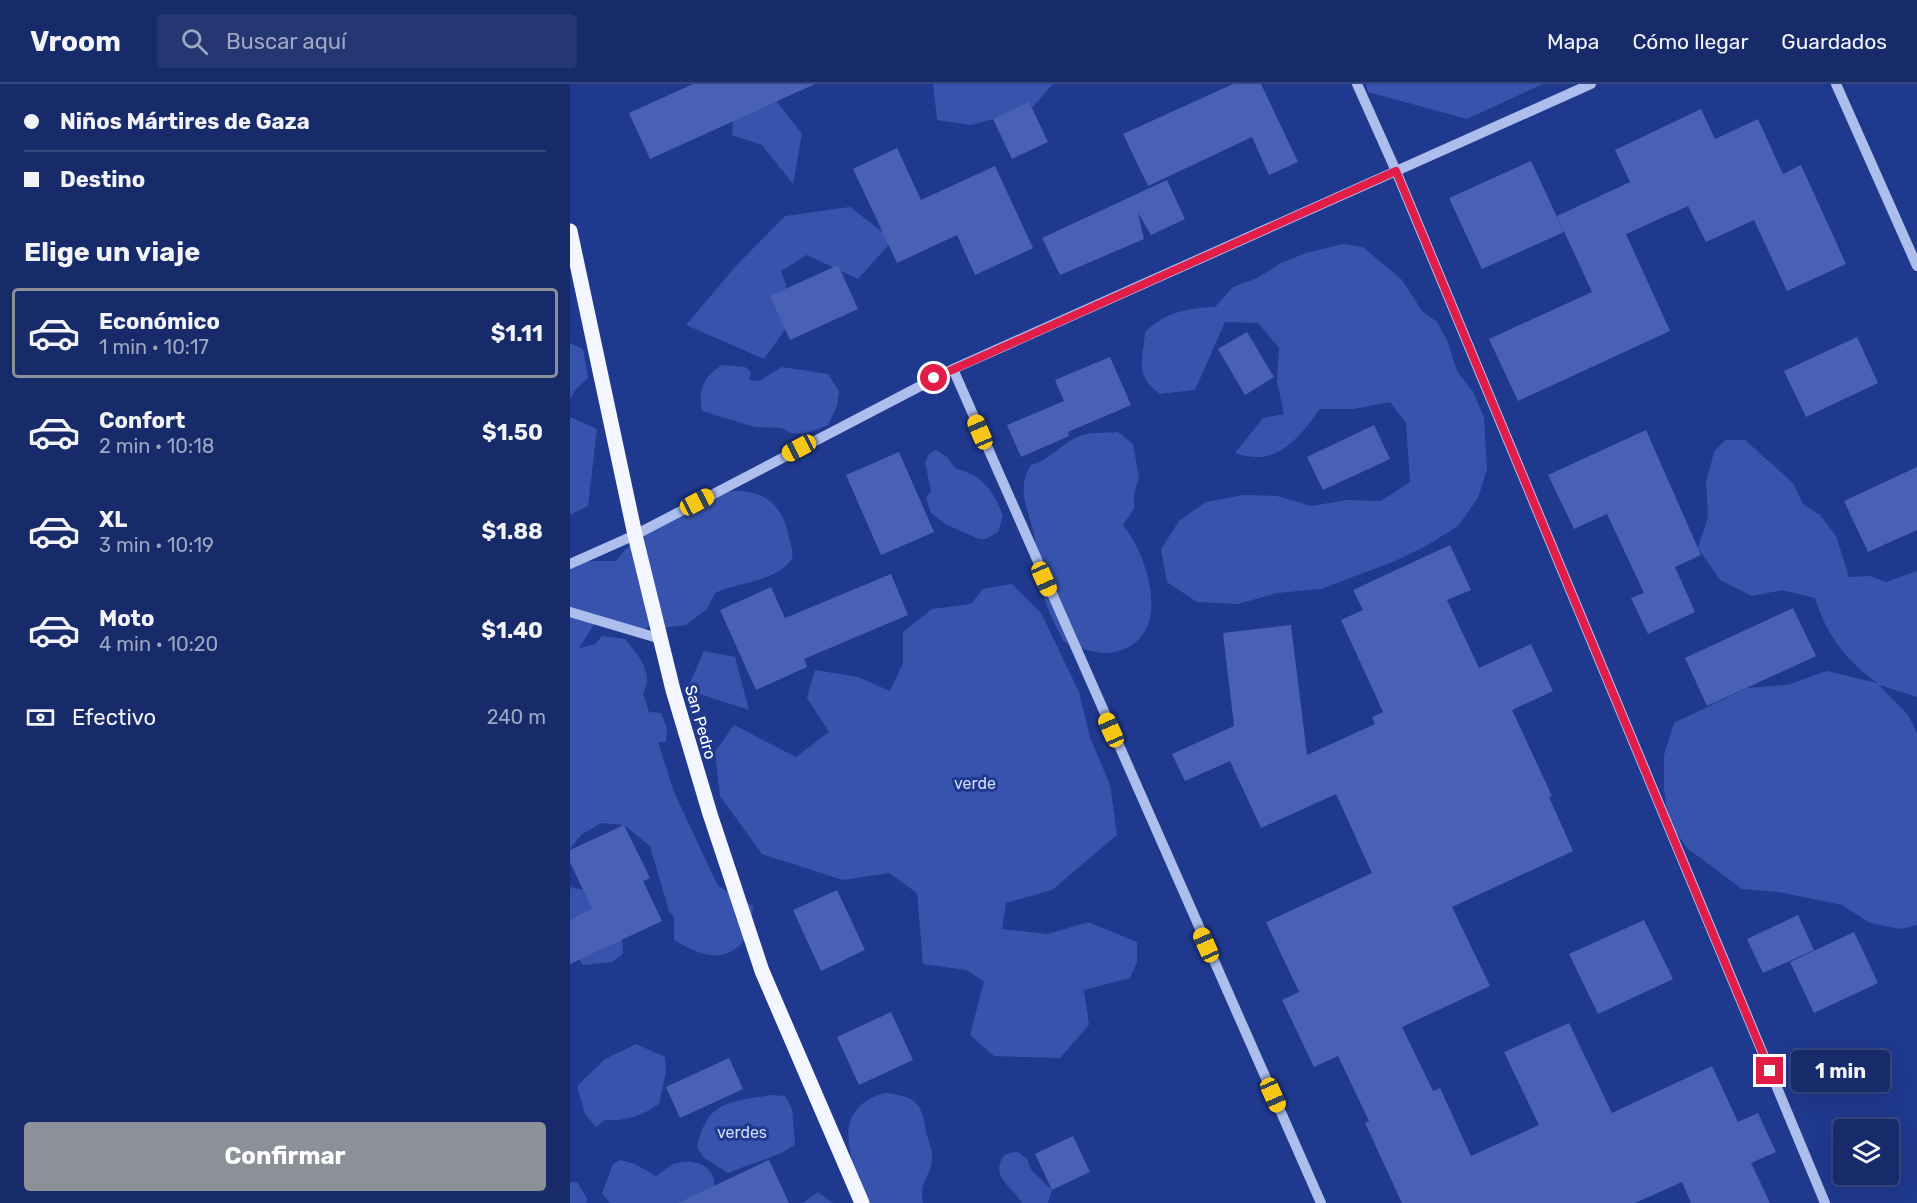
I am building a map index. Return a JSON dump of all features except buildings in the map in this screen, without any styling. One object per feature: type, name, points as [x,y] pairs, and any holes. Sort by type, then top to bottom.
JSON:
[{"type":"main road","name":"San Pedro","points":[[570,231],[636,535],[661,639],[710,814],[762,971],[862,1203]]},
{"type":"street","points":[[1357,84],[1396,171],[1825,1203]]},
{"type":"street","points":[[570,564],[636,535],[953,369],[1591,84]]},
{"type":"street","points":[[1836,84],[1917,266]]},
{"type":"street","points":[[953,369],[1321,1203]]},
{"type":"street","points":[[570,612],[661,639]]},
{"type":"green space","points":[[933,84],[1053,84],[1031,109],[971,125],[937,120]]},
{"type":"green space","points":[[1366,84],[1543,84],[1467,119],[1368,92]]},
{"type":"green space","points":[[771,94],[802,134],[793,184],[762,145],[732,135],[734,103]]},
{"type":"green space","points":[[850,207],[893,240],[858,279],[807,255],[781,271],[796,314],[764,359],[686,325],[735,267],[785,216]]},
{"type":"green space","points":[[1343,244],[1363,247],[1402,280],[1422,311],[1437,322],[1447,340],[1457,371],[1473,392],[1484,417],[1487,469],[1478,498],[1458,526],[1426,546],[1395,561],[1321,589],[1277,593],[1238,604],[1197,602],[1167,582],[1161,549],[1179,521],[1206,502],[1244,495],[1277,496],[1311,506],[1347,500],[1381,501],[1410,482],[1406,423],[1390,402],[1354,409],[1320,409],[1294,440],[1274,454],[1250,457],[1235,453],[1263,418],[1284,414],[1277,382],[1279,348],[1258,323],[1225,322],[1195,390],[1160,394],[1146,381],[1143,374],[1145,332],[1153,325],[1177,312],[1215,307],[1233,287],[1257,278],[1281,263],[1306,253]]},
{"type":"green space","points":[[570,343],[583,349],[588,378],[575,390],[570,399]]},
{"type":"green space","points":[[722,365],[745,367],[751,372],[749,380],[759,381],[782,367],[828,374],[839,391],[837,406],[828,425],[805,434],[791,433],[781,428],[755,427],[702,411],[703,384],[710,374]]},
{"type":"green space","points":[[570,417],[597,429],[588,506],[570,515]]},
{"type":"green space","points":[[1118,432],[1133,444],[1139,478],[1134,494],[1134,509],[1123,525],[1133,539],[1148,576],[1151,615],[1145,632],[1133,644],[1114,652],[1101,653],[1064,642],[1054,622],[1039,581],[1035,540],[1025,502],[1024,484],[1031,465],[1038,463],[1068,442],[1089,434]]},
{"type":"green space","points":[[1725,440],[1745,440],[1793,483],[1803,504],[1820,515],[1836,536],[1849,577],[1870,576],[1886,582],[1917,571],[1917,697],[1879,685],[1908,715],[1917,733],[1917,925],[1901,929],[1870,923],[1842,905],[1779,892],[1742,889],[1687,848],[1668,821],[1664,788],[1664,755],[1674,723],[1747,688],[1787,685],[1827,671],[1877,683],[1838,646],[1825,624],[1815,598],[1782,590],[1752,596],[1720,580],[1698,548],[1708,517],[1706,482],[1714,452]]},
{"type":"green space","points":[[936,450],[947,457],[956,469],[973,475],[986,486],[1003,516],[998,532],[986,539],[979,539],[947,525],[931,513],[926,498],[931,491],[925,462],[929,454]]},
{"type":"green space","points":[[736,491],[757,494],[772,503],[778,510],[786,527],[792,552],[791,560],[784,567],[766,577],[715,593],[707,609],[686,625],[662,628],[651,626],[640,631],[595,623],[579,648],[595,644],[602,636],[625,639],[640,658],[646,671],[647,679],[643,694],[649,712],[661,713],[667,728],[666,742],[658,742],[674,792],[718,886],[753,906],[748,934],[732,951],[723,955],[714,955],[704,954],[674,940],[674,917],[669,911],[650,846],[624,825],[601,823],[581,835],[570,849],[570,561],[616,561],[641,536],[688,500]]},
{"type":"green space","name":"verde","points":[[1012,584],[1041,613],[1079,692],[1090,737],[1110,785],[1117,835],[1052,890],[1006,903],[1002,929],[1048,934],[1088,922],[1137,942],[1137,962],[1130,978],[1084,990],[1089,1025],[1060,1058],[994,1056],[970,1035],[984,981],[966,970],[923,964],[917,893],[889,873],[843,880],[762,854],[720,796],[715,752],[734,725],[796,757],[829,732],[807,698],[815,670],[858,677],[890,691],[903,663],[903,632],[932,609],[971,604],[983,589]]},
{"type":"green space","points":[[704,651],[735,657],[749,710],[687,690]]},
{"type":"green space","points":[[570,887],[597,893],[622,934],[623,954],[612,962],[583,965],[575,953],[570,952]]},
{"type":"green space","points":[[636,1044],[665,1057],[666,1072],[659,1104],[634,1117],[605,1120],[596,1127],[585,1114],[577,1086],[605,1059]]},
{"type":"green space","points":[[885,1093],[910,1099],[919,1107],[922,1114],[932,1156],[930,1171],[924,1182],[923,1203],[868,1203],[856,1172],[848,1139],[849,1125],[855,1111],[867,1101]]},
{"type":"green space","name":"verdes","points":[[771,1095],[785,1096],[792,1109],[795,1145],[771,1157],[728,1173],[704,1158],[697,1147],[701,1132],[714,1112],[732,1102]]},
{"type":"green space","points":[[1018,1152],[1027,1159],[1031,1170],[1052,1190],[1048,1203],[1022,1203],[1000,1174],[1000,1163],[1003,1157],[1006,1154]]},
{"type":"green space","name":"verdes","points":[[620,1160],[635,1164],[656,1176],[676,1163],[696,1163],[703,1166],[713,1176],[713,1193],[709,1203],[610,1203],[602,1193],[613,1164]]},
{"type":"green space","points":[[570,1182],[577,1182],[588,1200],[586,1203],[570,1203]]},
{"type":"green space","points":[[818,1192],[833,1203],[803,1203]]},
{"type":"route","points":[[934,378],[1396,171],[1770,1071]]}]
